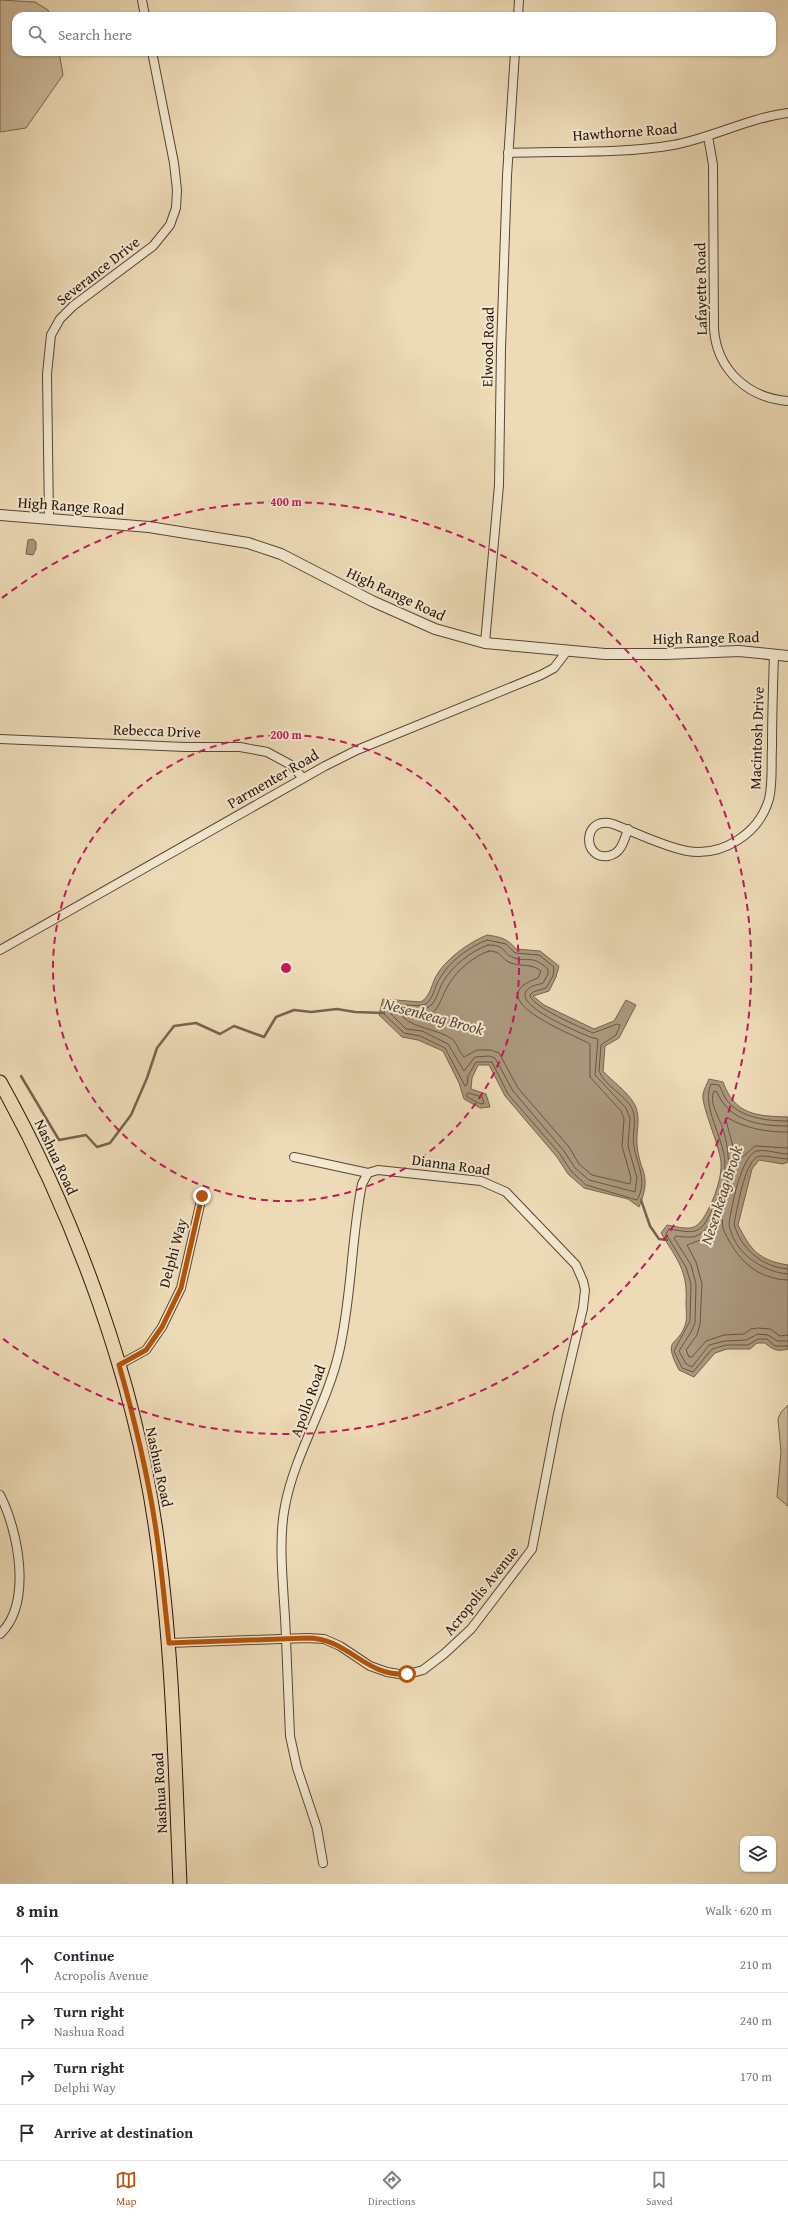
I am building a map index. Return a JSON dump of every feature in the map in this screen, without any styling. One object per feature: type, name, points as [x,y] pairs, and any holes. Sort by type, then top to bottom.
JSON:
[{"type":"main road","name":"Nashua Road","points":[[0,1082],[38,1155],[68,1222],[119,1365],[136,1432],[157,1537],[169,1643],[180,1884]]},
{"type":"street","points":[[142,0],[144,12]]},
{"type":"street","points":[[518,12],[519,0]]},
{"type":"street","name":"Severance Drive","points":[[49,519],[47,374],[51,335],[60,319],[73,306],[153,246],[170,225],[176,208],[177,190],[174,164],[153,56]]},
{"type":"street","name":"Elwood Road","points":[[485,643],[499,486],[501,349],[508,153],[516,56]]},
{"type":"street","name":"Hawthorne Road","points":[[508,153],[639,149],[673,145],[708,136],[764,117],[788,113]]},
{"type":"street","name":"Lafayette Road","points":[[708,136],[713,165],[714,329],[718,350],[729,371],[747,388],[770,398],[788,401]]},
{"type":"street","name":"High Range Road","points":[[0,515],[149,527],[248,543],[281,554],[372,601],[429,627],[463,639],[485,643],[568,651],[621,654],[739,651],[788,656]]},
{"type":"street","name":"Parmenter Road","points":[[0,950],[303,778],[357,750],[548,672],[568,651]]},
{"type":"street","name":"Macintosh Drive","points":[[628,829],[621,847],[613,855],[602,856],[592,850],[590,845],[590,834],[592,829],[602,823],[613,824],[628,829],[675,848],[692,851],[710,851],[737,841],[758,821],[766,806],[771,788],[774,654]]},
{"type":"street","name":"Rebecca Drive","points":[[0,739],[185,747],[240,747],[267,752],[290,765],[303,778]]},
{"type":"street","name":"Dianna Road","points":[[294,1157],[368,1172],[378,1170],[481,1181],[498,1187],[514,1198],[570,1258],[583,1281]]},
{"type":"street","name":"Apollo Road","points":[[323,1863],[317,1828],[297,1768],[290,1736],[282,1533],[285,1506],[293,1479],[326,1394],[340,1351],[361,1188],[368,1172]]},
{"type":"street","name":"Delphi Way","points":[[119,1365],[146,1350],[165,1320],[181,1288],[202,1196]]},
{"type":"street","name":"Acropolis Avenue","points":[[169,1643],[324,1639],[340,1646],[370,1666],[386,1672],[405,1674],[414,1673],[430,1665],[471,1629],[528,1557],[535,1540],[552,1444],[585,1299],[583,1281]]},
{"type":"street","points":[[0,1495],[11,1526],[20,1581],[15,1608],[8,1624],[0,1634]]},
{"type":"shaded area","points":[[0,0],[35,2],[48,10],[49,12],[12,12],[12,56],[60,56],[63,75],[26,128],[0,132]]},
{"type":"shaded area","points":[[788,1405],[788,1506],[777,1497],[781,1452],[778,1419],[781,1412]]},
{"type":"water","points":[[33,539],[36,542],[36,549],[33,555],[26,554],[28,540]]},
{"type":"water","points":[[487,935],[496,936],[510,942],[516,949],[540,951],[559,966],[556,977],[549,991],[533,996],[544,1005],[594,1029],[614,1021],[626,1000],[636,1005],[619,1038],[605,1046],[603,1071],[632,1100],[637,1110],[638,1154],[645,1180],[643,1196],[639,1207],[628,1199],[584,1188],[568,1174],[557,1157],[505,1096],[489,1065],[478,1065],[472,1078],[471,1089],[486,1094],[490,1107],[480,1108],[464,1099],[459,1083],[443,1051],[418,1040],[402,1037],[379,1015],[383,999],[421,1002],[424,1000],[439,971],[445,964],[472,942]]},
{"type":"water","points":[[709,1079],[723,1082],[734,1101],[748,1112],[766,1116],[788,1117],[788,1162],[783,1164],[759,1160],[752,1169],[738,1225],[747,1241],[762,1257],[788,1265],[788,1349],[776,1350],[765,1343],[757,1343],[750,1349],[727,1349],[715,1353],[694,1377],[679,1370],[672,1352],[671,1347],[683,1330],[686,1322],[686,1292],[683,1273],[661,1233],[667,1225],[689,1228],[698,1225],[710,1206],[720,1179],[720,1154],[703,1099],[703,1092]]},
{"type":"waterway","name":"Nesenkeag Brook","points":[[21,1076],[59,1140],[86,1135],[97,1147],[110,1143],[131,1115],[147,1078],[157,1048],[174,1026],[196,1023],[220,1034],[234,1026],[264,1037],[276,1017],[294,1010],[311,1012],[337,1009],[355,1012],[383,1013]]},
{"type":"waterway","name":"Nesenkeag Brook","points":[[641,1200],[650,1226],[659,1239],[667,1240]]},
{"type":"route","points":[[202,1196],[181,1288],[162,1327],[146,1350],[119,1365],[140,1447],[157,1537],[169,1643],[206,1643],[307,1638],[324,1639],[340,1646],[362,1662],[378,1670],[396,1674],[407,1674]]}]
